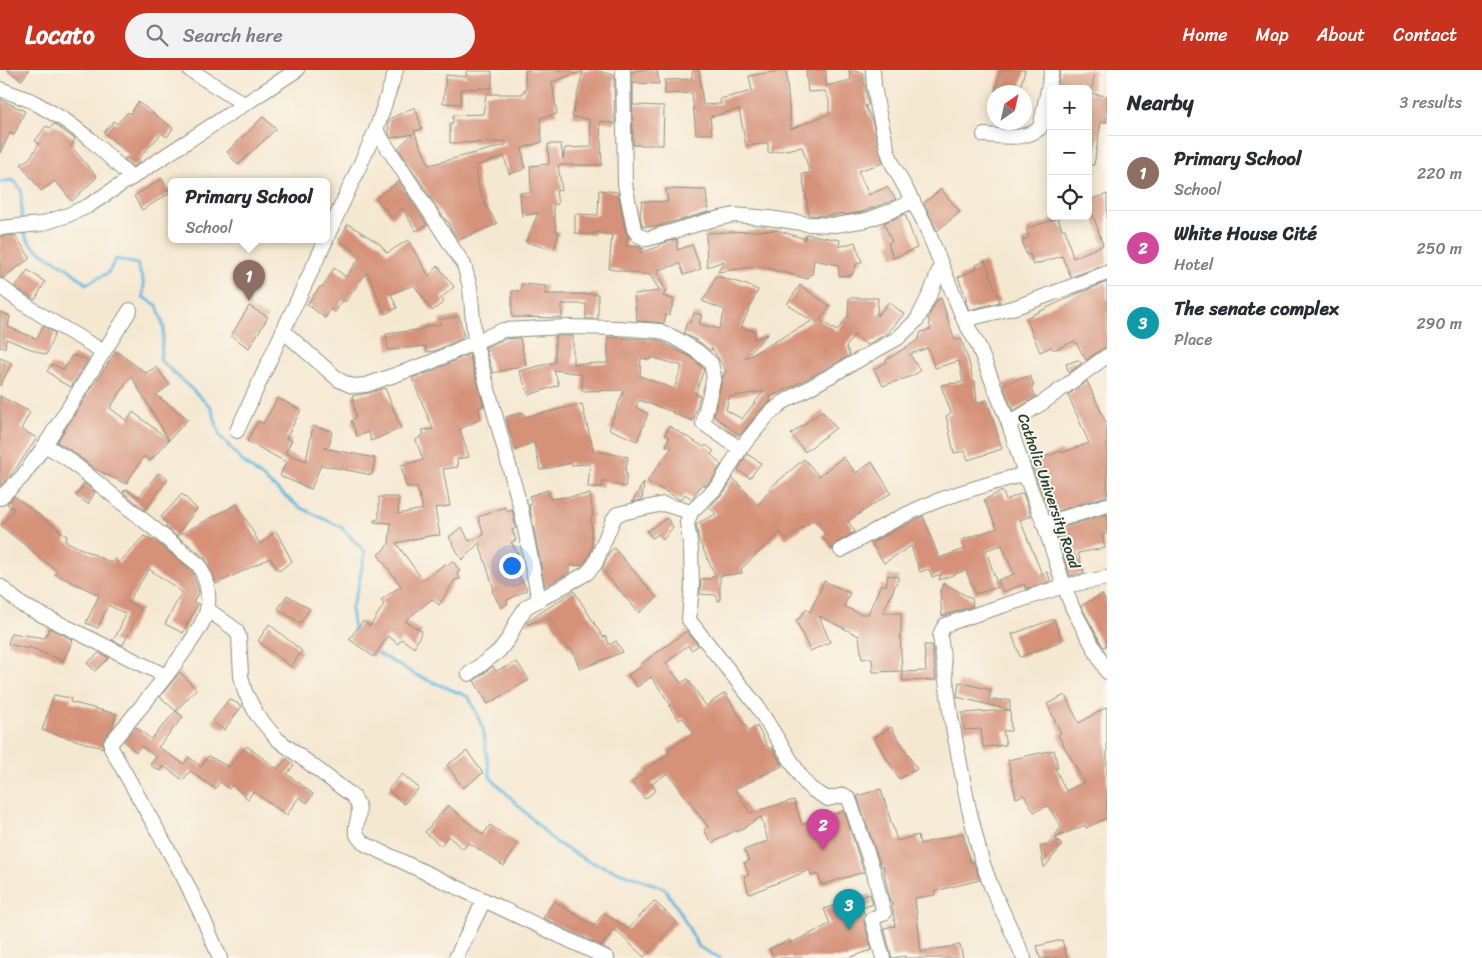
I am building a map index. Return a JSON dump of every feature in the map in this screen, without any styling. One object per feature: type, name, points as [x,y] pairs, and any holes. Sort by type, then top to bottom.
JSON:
[{"type":"street","points":[[190,70],[244,104]]},
{"type":"street","points":[[0,228],[42,224],[88,206],[297,70]]},
{"type":"street","points":[[330,230],[376,130],[396,70]]},
{"type":"street","points":[[623,70],[625,184],[634,229],[638,235],[647,238],[711,220],[734,216],[836,225],[867,220],[913,201]]},
{"type":"street","name":"Catholic University Road","points":[[873,70],[878,109],[893,165],[924,222],[964,320],[978,345],[1009,424],[1064,586],[1073,608],[1107,672]]},
{"type":"street","points":[[984,135],[1023,137],[1035,133],[1040,128],[1052,70]]},
{"type":"street","points":[[0,89],[32,101],[66,121],[90,139],[132,178]]},
{"type":"street","points":[[376,130],[464,265],[470,287],[475,342],[521,509],[539,600]]},
{"type":"street","points":[[237,431],[324,243]]},
{"type":"street","points":[[883,958],[872,918],[884,912],[874,873],[849,799],[844,795],[828,799],[811,789],[803,780],[757,706],[689,620],[692,585],[691,549],[686,523],[691,512],[718,485],[740,449],[767,416],[782,403],[898,338],[917,320],[931,292],[941,264]]},
{"type":"street","points":[[964,320],[1016,307],[1107,274]]},
{"type":"street","points":[[0,286],[20,302],[102,351]]},
{"type":"street","points":[[0,498],[22,477],[45,445],[102,351],[130,310]]},
{"type":"street","points":[[283,331],[340,380],[352,386],[366,385],[429,362],[503,330],[566,327],[660,331],[697,351],[711,363],[714,377],[703,423],[740,449]]},
{"type":"street","points":[[1009,424],[1045,401],[1107,356]]},
{"type":"street","points":[[45,445],[68,459],[199,565],[205,577],[208,592],[207,610],[199,630],[166,676],[111,743],[110,748],[183,876],[220,958]]},
{"type":"street","points":[[841,550],[885,525],[937,501],[1025,474]]},
{"type":"street","points":[[469,674],[499,651],[509,638],[526,607],[587,573],[595,564],[617,514],[663,504],[691,512]]},
{"type":"street","points":[[1044,524],[1107,505]]},
{"type":"street","points":[[1024,958],[991,886],[981,858],[968,805],[951,717],[940,636],[946,625],[974,615],[1064,586],[1107,578]]},
{"type":"street","points":[[0,586],[22,605],[166,676]]},
{"type":"street","points":[[207,610],[236,630],[239,637],[240,676],[245,692],[257,715],[277,739],[354,797],[358,805],[359,814],[355,832],[358,839],[607,958]]},
{"type":"street","points":[[456,958],[484,900]]},
{"type":"building","points":[[7,70],[29,70],[22,80]]},
{"type":"building","points":[[525,70],[594,70],[614,75],[615,124],[600,121],[602,165],[558,165],[562,190],[556,191],[558,204],[553,205],[556,231],[559,232],[554,250],[526,242],[538,213],[522,216],[520,193],[531,192],[530,166],[549,164],[548,144],[561,144],[563,159],[565,148],[592,147],[589,119],[572,117],[583,71],[552,82],[557,114],[540,118],[542,142],[522,148],[525,169],[509,174],[504,156],[476,166],[479,190],[497,224],[458,240],[448,221],[446,221],[398,148],[413,134],[392,138],[389,134],[389,119],[415,107],[422,129],[414,131],[429,165],[506,145],[506,142],[450,143],[450,123],[453,123],[453,115],[483,114],[486,94],[523,94],[523,91],[526,91]]},
{"type":"building","points":[[657,70],[659,84],[633,83],[633,105],[664,106],[663,145],[633,145],[632,71]]},
{"type":"building","points":[[693,70],[699,70],[703,105],[721,104],[720,99],[752,91],[749,76],[786,70],[791,129],[829,114],[829,100],[825,91],[808,92],[806,70],[826,70],[826,86],[851,80],[849,70],[863,73],[868,105],[865,106],[872,120],[883,163],[858,171],[869,195],[887,187],[896,199],[862,212],[845,215],[844,213],[825,216],[809,215],[802,174],[810,173],[802,147],[768,153],[768,143],[746,146],[739,109],[710,117],[712,134],[696,134],[692,93],[665,94],[665,80],[691,79]]},
{"type":"building","points":[[1001,70],[1025,70],[1021,85],[997,85]]},
{"type":"building","points":[[1061,70],[1095,70],[1092,89],[1092,85],[1058,85]]},
{"type":"building","points":[[466,71],[492,71],[492,88],[461,89],[461,104],[443,103],[446,75],[466,77]]},
{"type":"building","points":[[1092,94],[1107,96],[1107,122],[1101,122],[1094,165],[1092,165]]},
{"type":"building","points":[[0,99],[25,111],[14,135],[10,133],[0,153]]},
{"type":"building","points":[[138,102],[173,128],[167,137],[162,133],[138,159],[140,162],[133,167],[124,159],[130,156],[104,132],[114,121],[117,124],[128,112],[130,114]]},
{"type":"building","points":[[263,117],[276,129],[238,165],[227,152]]},
{"type":"building","points":[[54,124],[75,139],[71,146],[97,177],[72,201],[55,181],[41,191],[21,164],[30,158],[39,144],[35,141],[46,126],[50,128]]},
{"type":"building","points":[[162,179],[168,190],[168,194],[142,210],[134,196]]},
{"type":"building","points":[[399,181],[427,225],[416,231],[402,208],[392,218],[376,198]]},
{"type":"building","points":[[666,189],[706,190],[708,212],[655,227],[642,226],[640,215],[642,201],[668,202]]},
{"type":"building","points":[[941,189],[960,212],[937,231],[924,203]]},
{"type":"building","points":[[599,190],[618,192],[625,231],[628,236],[626,246],[641,247],[641,253],[660,246],[660,244],[677,239],[677,250],[692,245],[701,269],[684,275],[680,264],[657,270],[665,291],[667,290],[663,296],[674,300],[669,316],[666,314],[664,323],[637,321],[634,294],[660,291],[650,275],[609,269],[612,235],[594,232],[594,235],[575,233],[575,214],[598,215]]},
{"type":"building","points":[[1107,194],[1107,264],[1071,277],[1062,256],[1033,265],[1030,254],[1026,255],[1022,240],[1029,238],[1026,229],[1052,220],[1059,220],[1062,229],[1065,229],[1073,258],[1103,245],[1092,212],[1092,199]]},
{"type":"building","points":[[905,214],[917,248],[893,258],[888,243],[892,242],[884,223]]},
{"type":"building","points":[[348,224],[380,244],[387,253],[408,240],[429,276],[438,266],[454,287],[441,298],[444,302],[432,311],[414,285],[391,294],[397,308],[385,314],[367,272],[345,302],[343,300],[335,312],[331,309],[325,318],[307,304],[321,286],[323,287],[334,268],[346,277],[361,256],[339,240]]},
{"type":"building","points":[[777,230],[805,239],[806,234],[840,240],[839,247],[855,242],[862,262],[856,264],[852,275],[839,276],[838,265],[814,260],[812,275],[810,274],[808,279],[759,266],[718,272],[724,261],[707,267],[706,233]]},
{"type":"building","points":[[15,235],[29,256],[29,259],[3,278],[0,277],[0,237]]},
{"type":"building","points":[[985,261],[1000,302],[969,310],[958,277],[977,269],[976,265]]},
{"type":"building","points":[[28,270],[45,282],[35,300],[15,287]]},
{"type":"building","points":[[716,276],[758,290],[741,327],[755,331],[754,339],[768,334],[746,358],[812,321],[787,304],[800,285],[830,306],[820,320],[837,331],[848,318],[849,298],[878,298],[877,316],[889,302],[904,314],[888,333],[867,345],[854,335],[846,347],[850,355],[770,397],[771,401],[761,409],[740,435],[714,416],[722,379],[726,371],[712,348],[711,351],[684,333],[687,321],[690,323],[694,313],[702,315],[699,324],[719,329],[725,310],[702,301]],"holes":[[[764,391],[742,419],[726,410],[729,397]]]},
{"type":"building","points":[[1107,282],[1107,347],[1086,360],[1075,341],[1056,349],[1051,347],[1040,352],[1026,318],[1074,295]]},
{"type":"building","points":[[521,284],[546,286],[545,294],[598,294],[598,319],[586,319],[586,304],[562,304],[562,318],[512,317],[512,291],[521,291]]},
{"type":"building","points":[[941,298],[955,341],[961,339],[969,362],[973,381],[975,381],[977,403],[987,400],[1002,449],[968,460],[965,451],[954,453],[946,416],[951,413],[941,385],[963,382],[959,361],[935,368],[928,348],[910,354],[920,371],[912,376],[883,386],[874,369],[918,340],[921,332],[931,329],[928,318],[937,300]]},
{"type":"building","points":[[249,306],[268,317],[249,348],[231,336]]},
{"type":"building","points":[[0,312],[10,316],[8,327],[37,339],[43,326],[55,333],[46,355],[6,339],[5,348],[0,347]]},
{"type":"building","points":[[459,316],[464,337],[435,351],[426,352],[426,346],[388,350],[386,334],[424,329],[424,327],[441,324],[438,320]]},
{"type":"building","points":[[555,336],[573,336],[573,364],[608,363],[608,337],[658,340],[692,358],[704,370],[695,394],[700,396],[693,421],[639,400],[636,407],[648,414],[637,441],[609,429],[624,390],[582,391],[582,374],[554,370],[559,385],[529,395],[519,371],[555,362]],"holes":[[[651,357],[682,366],[674,389],[640,376],[641,358],[650,360]]]},
{"type":"building","points":[[520,338],[526,365],[493,373],[485,347],[505,339]]},
{"type":"building","points":[[116,351],[146,373],[156,367],[170,385],[156,395],[188,419],[150,461],[144,456],[126,484],[95,469],[57,442]],"holes":[[[131,376],[169,440],[133,412],[127,421],[110,408]]]},
{"type":"building","points":[[469,354],[484,406],[478,408],[481,419],[460,429],[469,457],[457,459],[458,467],[443,469],[450,506],[435,508],[440,535],[396,543],[423,580],[445,564],[446,566],[453,561],[460,571],[457,573],[460,579],[455,580],[439,605],[432,599],[405,621],[422,631],[414,648],[402,639],[398,644],[388,636],[374,657],[349,639],[363,621],[370,626],[384,605],[381,600],[401,586],[378,555],[389,544],[391,523],[374,522],[374,520],[379,519],[379,497],[399,497],[398,514],[423,509],[417,487],[406,487],[401,465],[423,460],[416,440],[424,434],[422,430],[433,429],[412,378],[433,371]]},
{"type":"building","points":[[72,355],[88,360],[71,387],[59,381],[47,371],[52,364],[64,370]]},
{"type":"building","points":[[0,358],[12,363],[0,386]]},
{"type":"building","points":[[1078,360],[1082,363],[1069,373],[1066,364]]},
{"type":"building","points":[[1030,376],[1034,386],[1031,387],[1036,397],[1013,411],[1003,384]]},
{"type":"building","points":[[1087,381],[1107,425],[1107,496],[1050,513],[1030,462],[1089,443],[1068,395]]},
{"type":"building","points":[[385,388],[401,428],[371,441],[369,432],[357,436],[351,421],[356,417],[352,396]]},
{"type":"building","points":[[0,396],[30,412],[21,429],[37,438],[12,474],[0,486]]},
{"type":"building","points":[[278,398],[301,410],[286,438],[292,440],[285,453],[306,461],[313,426],[332,431],[329,446],[324,448],[375,458],[372,475],[321,465],[311,489],[280,476],[286,462],[247,441],[258,421],[263,424]]},
{"type":"building","points":[[582,404],[594,453],[596,451],[628,457],[625,487],[603,481],[602,487],[588,487],[590,464],[571,465],[571,463],[540,470],[534,442],[515,450],[506,417],[523,412],[525,417]]},
{"type":"building","points":[[822,411],[836,428],[805,452],[791,434]]},
{"type":"building","points":[[669,426],[714,451],[711,454],[721,465],[712,480],[706,486],[702,484],[692,499],[685,494],[681,500],[647,481],[672,447],[666,446],[669,437],[665,435]]},
{"type":"building","points":[[747,454],[761,463],[750,478],[738,470]]},
{"type":"building","points":[[843,457],[856,473],[872,462],[891,493],[848,521],[855,532],[836,543],[832,550],[822,536],[826,534],[814,520],[786,539],[780,532],[741,569],[742,573],[720,576],[720,601],[718,601],[716,595],[700,594],[701,579],[711,579],[715,575],[699,540],[696,524],[716,514],[709,507],[725,491],[733,478],[758,505],[769,489],[804,459],[819,476]]},
{"type":"building","points":[[158,473],[168,479],[145,510],[123,492],[126,489],[139,497]]},
{"type":"building","points":[[644,482],[642,500],[632,502]]},
{"type":"building","points":[[84,483],[95,492],[88,504],[76,496]]},
{"type":"building","points":[[548,490],[550,499],[590,494],[593,516],[591,517],[592,548],[583,565],[569,566],[569,573],[545,586],[529,505],[532,504],[529,496]]},
{"type":"building","points":[[1002,491],[1006,500],[1023,493],[1031,516],[1020,520],[1042,574],[1047,572],[1051,581],[1026,589],[1024,584],[1003,592],[998,580],[1014,574],[1002,545],[986,550],[998,587],[975,594],[966,570],[939,580],[941,574],[932,577],[929,569],[920,572],[911,546],[884,563],[871,543],[923,516],[939,558],[965,549],[962,540],[997,528],[984,500]]},
{"type":"building","points":[[182,494],[197,509],[176,536],[166,527],[168,525],[161,517]]},
{"type":"building","points":[[14,496],[67,536],[65,541],[112,563],[114,558],[119,563],[144,536],[154,540],[192,571],[199,592],[193,602],[198,604],[183,633],[165,624],[182,592],[149,569],[128,602],[141,609],[123,645],[112,640],[116,636],[126,614],[108,605],[98,628],[86,623],[99,595],[55,574],[57,571],[1,526],[14,509],[7,504]]},
{"type":"building","points":[[237,504],[260,544],[276,531],[292,561],[279,571],[270,558],[216,584],[205,558],[177,536]]},
{"type":"building","points":[[505,507],[508,512],[512,510],[516,528],[512,530],[516,540],[511,542],[521,559],[513,563],[527,590],[507,600],[508,603],[501,608],[492,591],[494,589],[479,543],[462,560],[449,537],[462,527],[469,541],[484,535],[478,517]]},
{"type":"building","points":[[1107,514],[1107,533],[1102,535],[1105,548],[1078,553],[1084,573],[1070,576],[1055,530]]},
{"type":"building","points":[[667,518],[673,527],[663,540],[659,534],[652,538],[647,531]]},
{"type":"building","points":[[614,548],[657,598],[639,613],[602,570],[610,552]]},
{"type":"building","points":[[888,575],[899,577],[883,613],[901,613],[902,671],[873,672],[872,658],[862,659],[859,636],[819,616],[830,642],[810,651],[796,620],[800,618],[806,609],[810,612],[824,581],[850,593],[844,606],[860,614],[868,614],[881,584],[886,586]]},
{"type":"building","points":[[944,583],[972,599],[973,606],[942,616],[940,591]]},
{"type":"building","points":[[574,591],[603,637],[606,636],[609,645],[616,641],[623,652],[580,669],[571,648],[569,649],[549,618],[526,623]]},
{"type":"building","points":[[1102,594],[1107,604],[1107,645],[1103,647],[1081,606]]},
{"type":"building","points":[[287,595],[310,609],[300,623],[278,609]]},
{"type":"building","points":[[1054,619],[1062,641],[1020,657],[1012,634]]},
{"type":"building","points":[[269,624],[302,651],[291,667],[258,641]]},
{"type":"building","points":[[49,628],[73,640],[63,661],[29,647],[28,649],[8,644],[11,633],[45,638]]},
{"type":"building","points":[[687,631],[698,646],[691,650],[688,645],[666,663],[681,683],[688,679],[706,706],[725,693],[749,731],[757,726],[769,749],[772,747],[782,766],[735,789],[750,813],[794,800],[802,825],[844,811],[864,872],[821,885],[818,874],[811,876],[810,870],[749,894],[744,876],[749,875],[744,863],[749,861],[744,850],[768,841],[761,817],[737,832],[736,830],[712,843],[704,830],[708,827],[668,773],[651,784],[656,790],[645,799],[632,782],[645,770],[669,754],[667,750],[694,733],[683,718],[679,720],[651,677],[637,687],[628,675]]},
{"type":"building","points":[[924,645],[932,645],[936,680],[903,681],[902,672],[926,671]]},
{"type":"building","points":[[99,653],[109,658],[95,671],[87,663]]},
{"type":"building","points":[[517,662],[529,680],[488,704],[474,681],[493,666],[496,671]]},
{"type":"building","points":[[180,672],[196,689],[176,711],[160,697]]},
{"type":"building","points":[[959,682],[991,690],[989,700],[1010,700],[1010,710],[957,697]]},
{"type":"building","points":[[54,695],[71,698],[70,702],[116,714],[112,728],[104,738],[102,748],[42,730]]},
{"type":"building","points":[[1065,695],[1079,723],[1107,707],[1107,818],[1086,828],[1085,825],[1055,838],[1062,845],[1044,868],[1040,846],[1048,845],[1061,827],[1048,806],[1034,812],[1024,795],[1016,798],[1008,760],[1054,750],[1058,768],[1055,768],[1066,791],[1084,782],[1058,735],[1061,733],[1047,704]]},
{"type":"building","points":[[229,699],[242,706],[224,730],[212,722]]},
{"type":"building","points":[[1010,710],[1011,731],[1003,731],[1006,745],[983,747],[981,729],[964,730],[962,713]]},
{"type":"building","points":[[176,711],[183,717],[158,747],[184,764],[189,757],[201,767],[208,756],[229,767],[247,746],[277,769],[287,759],[294,765],[287,774],[313,794],[307,803],[299,797],[287,815],[253,792],[248,799],[232,785],[229,789],[220,782],[215,789],[190,771],[183,780],[163,766],[160,771],[150,765],[156,757],[141,746],[136,752],[124,741],[136,727],[151,739]]},
{"type":"building","points":[[891,727],[917,769],[899,779],[874,738]]},
{"type":"building","points":[[467,751],[483,773],[463,788],[447,765]]},
{"type":"building","points":[[402,774],[419,788],[404,804],[388,790]]},
{"type":"building","points":[[881,789],[897,841],[918,835],[920,844],[963,833],[970,862],[973,861],[980,880],[935,891],[935,895],[915,898],[921,952],[960,945],[963,958],[905,958],[905,956],[892,958],[884,928],[895,926],[892,902],[890,902],[883,866],[881,866],[857,796]]},
{"type":"building","points":[[448,805],[483,835],[490,825],[518,844],[504,866],[469,843],[463,849],[448,836],[441,846],[425,832]]},
{"type":"building","points":[[870,894],[873,904],[862,908],[872,950],[848,958],[774,958],[769,949],[790,940],[791,943],[830,924],[824,909]]},
{"type":"building","points":[[554,901],[594,926],[604,913],[628,929],[654,901],[677,922],[644,957],[614,929],[602,946],[543,918]]},
{"type":"building","points":[[1062,940],[1067,958],[1040,958],[1037,946]]},
{"type":"waterway","points":[[0,182],[13,180],[21,189],[22,221]]},
{"type":"waterway","points":[[24,230],[29,242],[34,247],[67,268],[86,284],[108,273],[116,259],[137,264],[144,284],[143,297],[157,305],[164,328],[160,360],[211,407],[220,436],[242,461],[299,507],[341,527],[365,552],[351,610],[356,634]]},
{"type":"waterway","points":[[374,651],[416,675],[469,697],[483,728],[490,777],[555,842],[588,861],[664,888],[679,910],[699,947],[720,958]]},
{"type":"place","name":"Primary School","points":[[249,301]]},
{"type":"place","name":"White House Cité","points":[[823,850]]},
{"type":"place","name":"The senate complex","points":[[849,930]]}]
